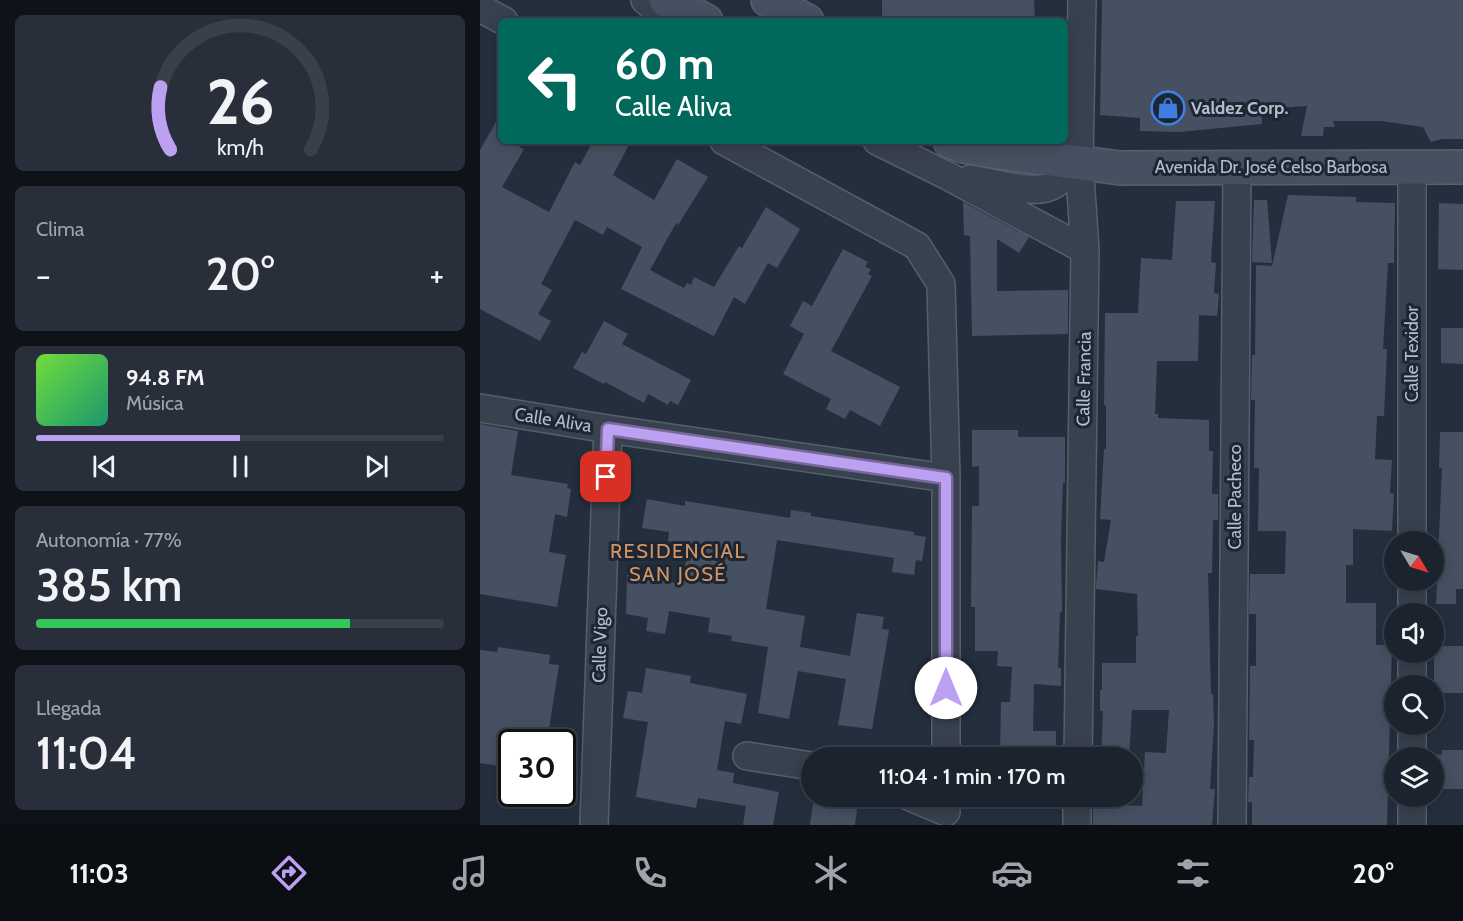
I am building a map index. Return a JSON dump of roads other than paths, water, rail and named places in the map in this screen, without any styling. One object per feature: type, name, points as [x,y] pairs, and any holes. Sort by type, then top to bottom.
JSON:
[{"type":"main road","points":[[666,0],[700,18]]},
{"type":"main road","points":[[768,0],[801,18]]},
{"type":"main road","name":"Avenida Dr. José Celso Barbosa","points":[[958,144],[1003,153],[1120,168],[1463,167]]},
{"type":"main road","name":"Avenida Dr. José Celso Barbosa","points":[[1044,144],[1079,161]]},
{"type":"street","points":[[645,0],[666,18]]},
{"type":"street","name":"Calle Francia","points":[[1078,747],[1085,250],[1079,161],[1082,0]]},
{"type":"street","points":[[480,8],[498,18]]},
{"type":"street","points":[[730,144],[917,246],[941,284],[946,478],[946,747]]},
{"type":"street","points":[[883,144],[948,176],[1085,250]]},
{"type":"street","points":[[948,176],[1019,188],[1044,189],[1068,174],[1079,161]]},
{"type":"street","name":"Calle Texidor","points":[[1412,166],[1412,531]]},
{"type":"street","name":"Calle Pacheco","points":[[1232,825],[1237,168]]},
{"type":"street","name":"Calle Aliva","points":[[480,408],[946,478]]},
{"type":"street","name":"Calle Vigo","points":[[594,825],[608,429]]},
{"type":"street","points":[[747,756],[801,764]]},
{"type":"street","points":[[1077,807],[1077,825]]},
{"type":"street","points":[[1412,807],[1412,825]]},
{"type":"place","name":"Valdez Corp.","points":[[1168,108]]},
{"type":"district","name":"RESIDENCIAL SAN JOSÉ","points":[[678,562]]}]
